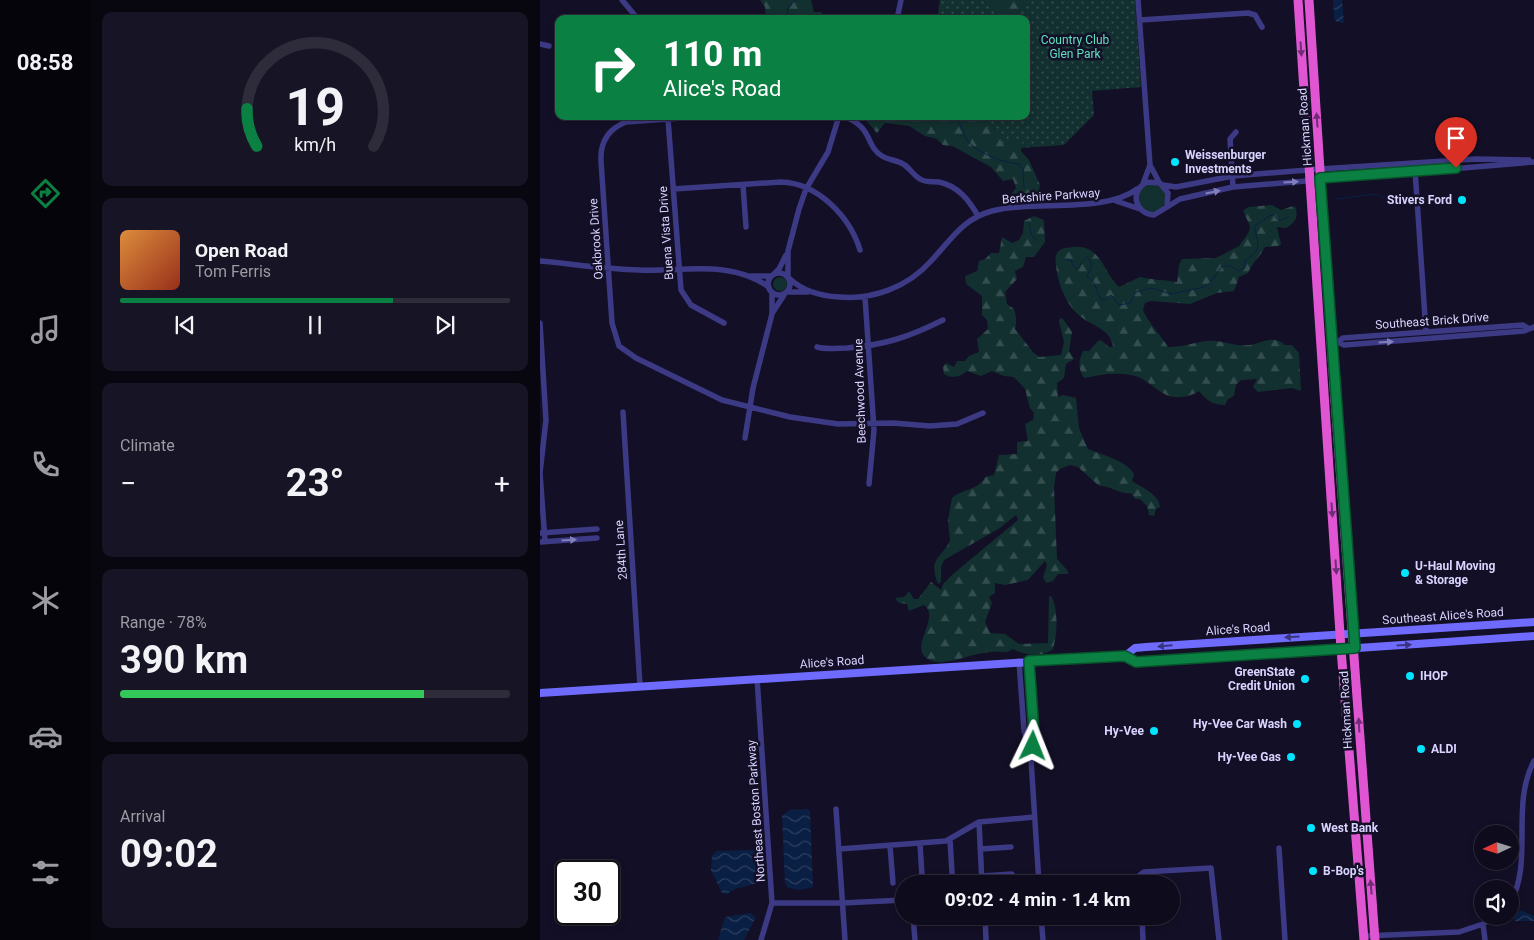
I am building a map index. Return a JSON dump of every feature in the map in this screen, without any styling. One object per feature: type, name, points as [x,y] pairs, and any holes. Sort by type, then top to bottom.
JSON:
[{"type":"highway","name":"Hickman Road","points":[[1298,0],[1335,342],[1336,416],[1354,633],[1375,938]]},
{"type":"highway","name":"Hickman Road","points":[[1309,0],[1316,172],[1310,180],[1364,938]]},
{"type":"highway","points":[[1315,258],[1318,259],[1320,271],[1324,334],[1328,341],[1335,342]]},
{"type":"highway","points":[[1321,340],[1325,347],[1331,408],[1336,416]]},
{"type":"main road","name":"Southeast Alice's Road","points":[[1354,633],[1534,622]]},
{"type":"main road","name":"Alice's Road","points":[[1125,656],[1135,648],[1354,633]]},
{"type":"main road","name":"Southeast Alice's Road","points":[[1355,648],[1534,636]]},
{"type":"main road","name":"Alice's Road","points":[[540,693],[1019,661],[1125,656],[1136,662],[1355,648]]},
{"type":"street","points":[[622,0],[635,15]]},
{"type":"street","points":[[898,15],[901,0]]},
{"type":"street","points":[[1138,0],[1150,165],[1135,198],[1140,209],[1148,215],[1154,215],[1180,199],[1233,187],[1310,180]]},
{"type":"street","points":[[1140,20],[1248,13],[1255,15],[1262,27]]},
{"type":"street","points":[[540,44],[548,46]]},
{"type":"street","name":"Oakbrook Drive","points":[[654,120],[626,122],[610,132],[603,142],[600,154],[612,330],[619,346],[629,355],[722,400],[750,406]]},
{"type":"street","name":"Buena Vista Drive","points":[[668,120],[681,290],[684,298],[698,310],[724,323]]},
{"type":"street","points":[[745,438],[750,406],[772,314],[770,290],[773,275],[779,269],[788,251],[806,189],[828,152],[838,120]]},
{"type":"street","points":[[854,120],[865,129],[876,151],[881,156],[903,163],[920,179],[947,184],[958,190],[968,200],[978,216]]},
{"type":"street","points":[[1233,187],[1230,139],[1236,132]]},
{"type":"street","points":[[1141,186],[1152,181],[1176,186],[1232,176],[1316,172],[1476,159],[1534,161]]},
{"type":"street","points":[[1316,172],[1415,171],[1534,161]]},
{"type":"street","points":[[1414,164],[1426,332]]},
{"type":"street","points":[[1150,165],[1168,193],[1167,207]]},
{"type":"street","points":[[673,189],[788,182],[806,189],[830,204],[844,218],[860,250]]},
{"type":"street","points":[[743,185],[746,227]]},
{"type":"street","name":"Berkshire Parkway","points":[[1116,201],[1141,186]]},
{"type":"street","name":"Berkshire Parkway","points":[[786,293],[810,292],[836,297],[865,297],[883,292],[910,280],[932,260],[955,231],[978,216],[1003,209],[1116,201],[1140,209]]},
{"type":"street","points":[[772,314],[790,288],[788,251]]},
{"type":"street","points":[[540,261],[643,271],[711,268],[748,276],[783,273],[789,278]]},
{"type":"street","points":[[748,276],[779,296],[786,293]]},
{"type":"street","name":"Berkshire Parkway","points":[[789,278],[810,292]]},
{"type":"street","name":"Beechwood Avenue","points":[[865,297],[874,424],[868,484]]},
{"type":"street","points":[[817,346],[826,349],[868,346],[898,340],[943,320]]},
{"type":"street","points":[[540,323],[546,420],[540,473],[542,541],[597,538]]},
{"type":"street","name":"Southeast Brick Drive","points":[[1335,342],[1342,338],[1523,325],[1531,328]]},
{"type":"street","name":"Southeast Brick Drive","points":[[1335,342],[1344,345],[1524,331],[1531,328]]},
{"type":"street","points":[[750,406],[790,417],[823,423],[947,425],[966,421],[983,413]]},
{"type":"street","name":"284th Lane","points":[[623,412],[640,686]]},
{"type":"street","points":[[542,533],[597,529]]},
{"type":"street","points":[[1019,661],[1024,730],[1031,760]]},
{"type":"street","points":[[1029,661],[1034,733],[1031,760],[1038,875]]},
{"type":"street","name":"Northeast Boston Parkway","points":[[757,678],[772,903],[761,940]]},
{"type":"street","points":[[1519,889],[1524,881],[1529,858],[1525,788],[1534,760]]},
{"type":"street","points":[[836,809],[845,940]]},
{"type":"street","points":[[839,849],[920,844],[950,839],[979,822],[1034,817]]},
{"type":"street","points":[[979,822],[982,875]]},
{"type":"street","points":[[950,839],[952,872]]},
{"type":"street","points":[[920,844],[922,875]]},
{"type":"street","points":[[890,846],[893,882]]},
{"type":"street","points":[[980,849],[1011,847]]},
{"type":"street","points":[[1279,848],[1285,940]]},
{"type":"street","points":[[1140,875],[1144,872],[1211,868],[1220,940]]},
{"type":"street","points":[[997,875],[1012,874]]},
{"type":"street","points":[[772,903],[895,900]]},
{"type":"street","points":[[914,925],[915,940]]},
{"type":"street","points":[[985,925],[986,940]]},
{"type":"street","points":[[1042,925],[1043,940]]},
{"type":"street","points":[[1142,925],[1143,940]]},
{"type":"street","points":[[1364,938],[1459,932],[1480,925]]},
{"type":"street","points":[[1483,925],[1485,940]]},
{"type":"green space","points":[[760,0],[811,0],[814,12],[821,12],[824,15],[766,15],[765,7]]},
{"type":"green space","name":"Country Club Glen Park","points":[[940,0],[1135,0],[1141,87],[1092,91],[1094,115],[1064,145],[991,150],[954,120],[1030,120],[1030,15],[938,15]]},
{"type":"green space","points":[[987,0],[1032,0],[1012,15],[996,14]]},
{"type":"green space","points":[[866,120],[983,120],[986,126],[996,133],[1005,146],[1012,140],[1023,139],[1021,151],[1029,160],[1040,185],[1038,196],[1033,199],[1021,194],[1016,197],[1013,196],[1012,193],[1016,188],[1013,179],[1003,181],[991,167],[952,146],[943,145],[937,139],[925,136],[909,126],[885,123],[877,133]]},
{"type":"green space","points":[[1152,184],[1162,188],[1166,198],[1162,208],[1152,212],[1142,208],[1138,198],[1142,188]]},
{"type":"green space","points":[[1272,205],[1281,210],[1293,206],[1296,208],[1297,215],[1295,220],[1286,228],[1277,227],[1281,244],[1265,247],[1248,273],[1239,277],[1234,291],[1217,293],[1190,304],[1151,301],[1145,303],[1143,310],[1168,347],[1206,341],[1249,345],[1268,340],[1277,340],[1285,345],[1292,345],[1299,353],[1301,391],[1292,388],[1258,392],[1253,387],[1257,379],[1241,380],[1236,385],[1234,396],[1228,399],[1225,405],[1221,405],[1210,401],[1199,391],[1185,397],[1169,396],[1142,379],[1131,375],[1113,374],[1084,378],[1079,365],[1083,351],[1089,351],[1101,340],[1109,347],[1113,347],[1112,341],[1106,333],[1078,314],[1064,296],[1056,263],[1056,256],[1060,250],[1082,247],[1090,250],[1096,254],[1119,287],[1140,277],[1177,282],[1179,265],[1182,259],[1216,258],[1239,246],[1249,232],[1250,226],[1243,211],[1248,207]]},
{"type":"green space","points":[[1034,216],[1044,220],[1045,242],[1034,257],[1026,257],[1023,267],[1015,271],[1017,279],[1005,292],[1007,304],[1015,311],[1015,329],[1039,357],[1061,355],[1064,342],[1059,321],[1060,318],[1063,319],[1072,332],[1069,351],[1074,359],[1066,364],[1064,378],[1057,383],[1058,397],[1063,395],[1076,398],[1079,428],[1088,449],[1113,458],[1130,469],[1134,474],[1132,481],[1153,495],[1159,502],[1160,507],[1156,509],[1154,516],[1149,515],[1147,506],[1140,499],[1135,499],[1131,493],[1123,493],[1099,486],[1078,467],[1070,465],[1060,469],[1056,473],[1054,487],[1057,559],[1068,571],[1068,574],[1058,574],[1053,581],[1046,583],[1043,577],[1047,565],[1045,561],[1028,580],[1005,585],[995,583],[995,593],[989,597],[992,603],[985,622],[990,633],[1005,634],[1019,644],[1048,643],[1049,597],[1051,596],[1054,601],[1056,622],[1056,637],[1053,649],[1044,654],[1033,655],[1013,649],[1005,652],[985,653],[935,662],[924,656],[921,650],[928,623],[928,610],[924,605],[909,611],[907,604],[899,603],[895,598],[904,597],[909,591],[914,599],[918,599],[931,582],[941,590],[943,584],[953,574],[1018,520],[1016,515],[1000,528],[944,560],[941,567],[941,582],[938,584],[934,569],[936,560],[950,541],[948,520],[952,498],[975,487],[985,477],[994,475],[999,455],[1017,454],[1017,442],[1028,441],[1025,424],[1033,420],[1034,413],[1030,408],[1025,389],[1014,377],[1004,376],[992,371],[981,376],[967,371],[962,375],[953,377],[944,374],[943,367],[946,363],[954,367],[957,361],[965,361],[969,356],[979,352],[977,339],[988,329],[987,320],[982,315],[982,296],[966,284],[965,276],[977,271],[979,261],[985,259],[991,253],[999,253],[1002,237],[1012,243],[1019,240],[1023,233],[1024,221]]},
{"type":"green space","points":[[777,277],[783,277],[787,284],[783,291],[777,291],[773,287],[773,281]]},
{"type":"water","points":[[1333,0],[1342,0],[1344,23],[1337,22],[1334,19]]},
{"type":"water","points":[[807,809],[810,811],[813,887],[800,890],[788,888],[785,884],[782,816],[789,810]]},
{"type":"water","points":[[754,850],[758,853],[758,883],[735,889],[727,894],[722,893],[711,870],[712,856],[716,851]]},
{"type":"water","points":[[1520,910],[1534,916],[1534,921],[1519,921]]},
{"type":"water","points":[[750,913],[756,917],[744,940],[718,940],[725,917]]},
{"type":"waterway","points":[[787,15],[788,8],[795,0]]},
{"type":"waterway","points":[[958,120],[965,137],[976,149],[998,159],[1019,164],[1023,169],[1024,188]]},
{"type":"waterway","points":[[1337,199],[1374,194],[1396,202]]},
{"type":"waterway","points":[[1065,259],[1072,261],[1076,269],[1087,257],[1092,264],[1087,276],[1094,283],[1100,298],[1105,300],[1111,295],[1119,305],[1130,303],[1136,292],[1151,288],[1171,294],[1204,287],[1210,283],[1222,266],[1231,266],[1239,271],[1244,268],[1245,260],[1251,257],[1257,249],[1258,245],[1254,226],[1273,214],[1279,221],[1288,217]]},
{"type":"waterway","points":[[1029,223],[1031,234],[1038,242]]},
{"type":"place","name":"Weissenburger Investments","points":[[1175,162]]},
{"type":"place","name":"Stivers Ford","points":[[1462,200]]},
{"type":"place","name":"U-Haul Moving & Storage","points":[[1405,573]]},
{"type":"place","name":"IHOP","points":[[1410,676]]},
{"type":"place","name":"GreenState Credit Union","points":[[1305,679]]},
{"type":"place","name":"Hy-Vee Car Wash","points":[[1297,724]]},
{"type":"place","name":"Hy-Vee","points":[[1154,731]]},
{"type":"place","name":"ALDI","points":[[1421,749]]},
{"type":"place","name":"Hy-Vee Gas","points":[[1291,757]]},
{"type":"place","name":"West Bank","points":[[1311,828]]},
{"type":"place","name":"B-Bop's","points":[[1313,871]]},
{"type":"route","points":[[1033,746],[1034,733],[1029,661],[1125,656],[1136,662],[1355,648],[1335,402],[1320,178],[1456,168]]}]
